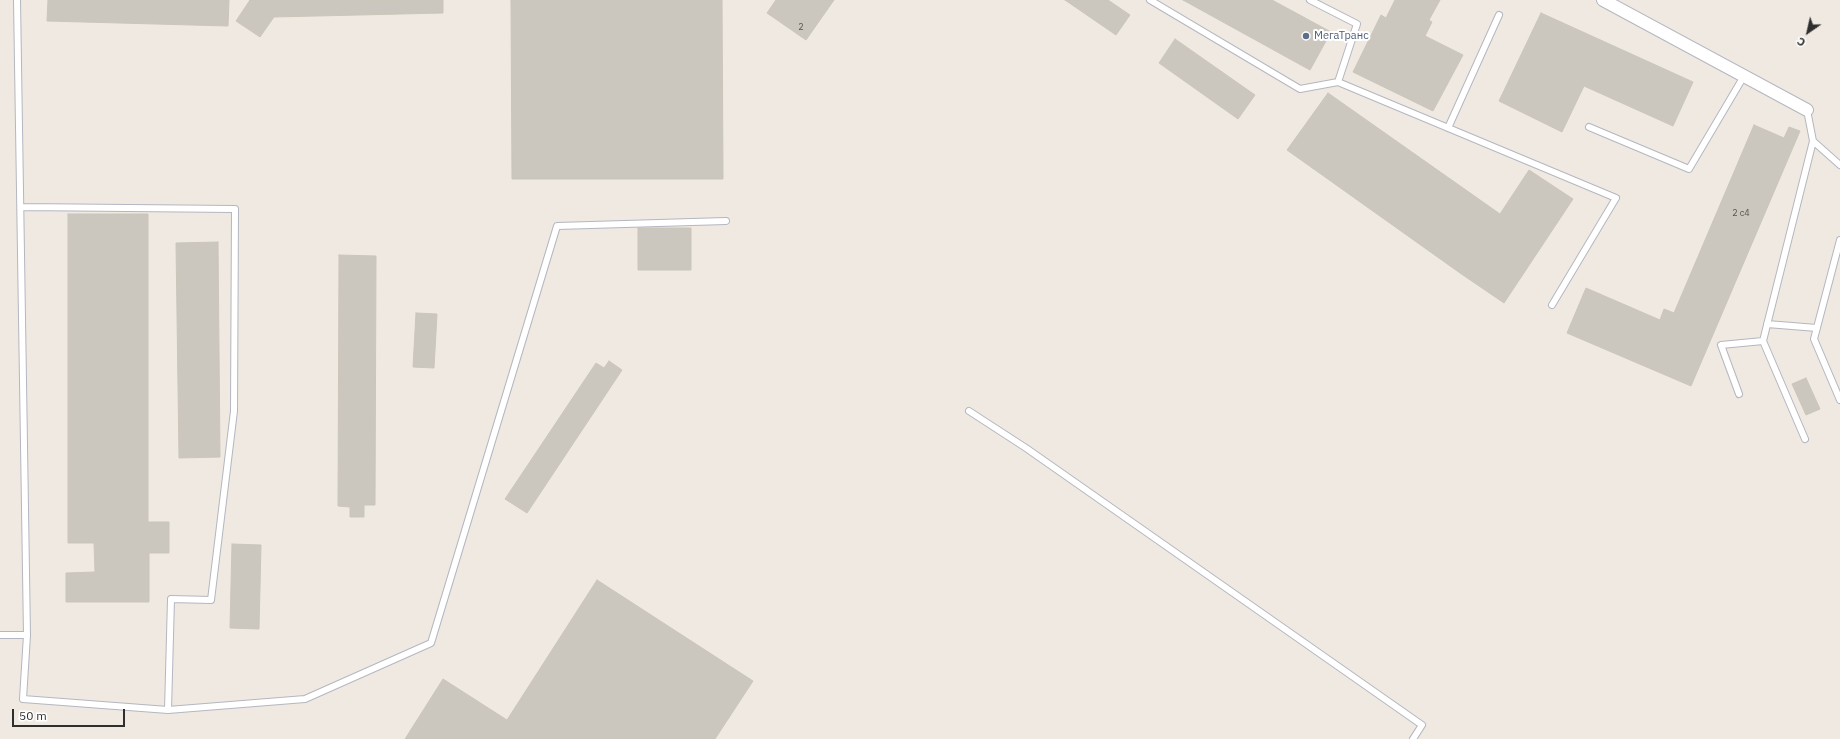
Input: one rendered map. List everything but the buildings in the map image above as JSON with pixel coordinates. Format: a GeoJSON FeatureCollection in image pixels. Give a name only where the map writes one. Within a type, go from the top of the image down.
{"type":"FeatureCollection","features":[{"type":"Feature","properties":{"kind":"street"},"geometry":{"type":"LineString","coordinates":[[1603,0],[1806,110]]}},
{"type":"Feature","properties":{"kind":"lane"},"geometry":{"type":"LineString","coordinates":[[18,0],[27,635],[23,699],[168,710],[305,699],[431,643],[557,226],[726,221]]}},
{"type":"Feature","properties":{"kind":"lane"},"geometry":{"type":"LineString","coordinates":[[1150,0],[1300,89],[1338,82],[1616,198],[1552,304]]}},
{"type":"Feature","properties":{"kind":"lane"},"geometry":{"type":"LineString","coordinates":[[1310,0],[1357,24],[1338,82]]}},
{"type":"Feature","properties":{"kind":"lane"},"geometry":{"type":"LineString","coordinates":[[1448,128],[1499,15]]}},
{"type":"Feature","properties":{"kind":"lane"},"geometry":{"type":"LineString","coordinates":[[1589,127],[1689,169],[1744,76]]}},
{"type":"Feature","properties":{"kind":"lane"},"geometry":{"type":"LineString","coordinates":[[1805,439],[1763,341],[1813,142],[1806,110]]}},
{"type":"Feature","properties":{"kind":"lane"},"geometry":{"type":"LineString","coordinates":[[1813,142],[1840,165]]}},
{"type":"Feature","properties":{"kind":"lane"},"geometry":{"type":"LineString","coordinates":[[21,207],[235,209],[234,411],[211,600],[171,599],[168,710]]}},
{"type":"Feature","properties":{"kind":"lane"},"geometry":{"type":"LineString","coordinates":[[1840,240],[1814,339],[1840,400]]}},
{"type":"Feature","properties":{"kind":"lane"},"geometry":{"type":"LineString","coordinates":[[1767,324],[1817,328]]}},
{"type":"Feature","properties":{"kind":"lane"},"geometry":{"type":"LineString","coordinates":[[1739,394],[1721,345],[1763,341]]}},
{"type":"Feature","properties":{"kind":"lane"},"geometry":{"type":"LineString","coordinates":[[969,411],[1026,448],[1422,724],[1413,739]]}},
{"type":"Feature","properties":{"kind":"lane"},"geometry":{"type":"LineString","coordinates":[[0,635],[27,635]]}},
{"type":"Feature","properties":{"kind":"place","name":"МегаТранс"},"geometry":{"type":"Point","coordinates":[1306,36]}}]}
